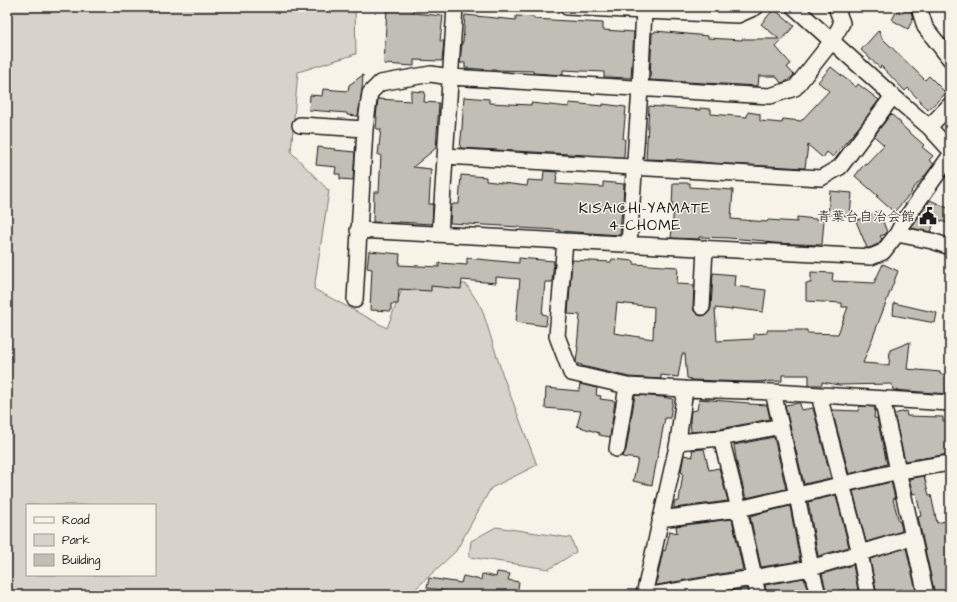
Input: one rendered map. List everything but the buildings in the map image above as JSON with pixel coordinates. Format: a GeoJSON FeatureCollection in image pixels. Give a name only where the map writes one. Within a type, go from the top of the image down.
{"type":"FeatureCollection","features":[{"type":"Feature","properties":{"kind":"street"},"geometry":{"type":"LineString","coordinates":[[440,234],[455,7]]}},
{"type":"Feature","properties":{"kind":"street"},"geometry":{"type":"LineString","coordinates":[[567,7],[644,12],[738,15],[756,7]]}},
{"type":"Feature","properties":{"kind":"street"},"geometry":{"type":"LineString","coordinates":[[794,7],[893,96],[930,127],[950,150]]}},
{"type":"Feature","properties":{"kind":"street"},"geometry":{"type":"LineString","coordinates":[[355,300],[365,129],[370,93],[380,83],[431,74],[450,77],[770,96],[795,88],[832,41],[842,23],[836,7]]}},
{"type":"Feature","properties":{"kind":"street"},"geometry":{"type":"LineString","coordinates":[[920,7],[925,27],[950,59]]}},
{"type":"Feature","properties":{"kind":"street"},"geometry":{"type":"LineString","coordinates":[[629,244],[644,12]]}},
{"type":"Feature","properties":{"kind":"street"},"geometry":{"type":"LineString","coordinates":[[445,156],[821,178],[840,167],[893,96]]}},
{"type":"Feature","properties":{"kind":"street"},"geometry":{"type":"LineString","coordinates":[[930,127],[950,104]]}},
{"type":"Feature","properties":{"kind":"street"},"geometry":{"type":"LineString","coordinates":[[300,126],[365,129]]}},
{"type":"Feature","properties":{"kind":"street"},"geometry":{"type":"LineString","coordinates":[[358,230],[871,257],[883,252],[950,156]]}},
{"type":"Feature","properties":{"kind":"street"},"geometry":{"type":"LineString","coordinates":[[897,234],[950,247]]}},
{"type":"Feature","properties":{"kind":"street"},"geometry":{"type":"LineString","coordinates":[[565,241],[557,336],[571,373],[627,386],[773,392],[950,403]]}},
{"type":"Feature","properties":{"kind":"street"},"geometry":{"type":"LineString","coordinates":[[702,307],[705,248]]}},
{"type":"Feature","properties":{"kind":"street"},"geometry":{"type":"LineString","coordinates":[[617,449],[627,386]]}},
{"type":"Feature","properties":{"kind":"street"},"geometry":{"type":"LineString","coordinates":[[644,595],[678,442],[685,389]]}},
{"type":"Feature","properties":{"kind":"street"},"geometry":{"type":"LineString","coordinates":[[773,392],[818,595]]}},
{"type":"Feature","properties":{"kind":"street"},"geometry":{"type":"LineString","coordinates":[[819,395],[860,553],[868,595]]}},
{"type":"Feature","properties":{"kind":"street"},"geometry":{"type":"LineString","coordinates":[[882,399],[926,595]]}},
{"type":"Feature","properties":{"kind":"street"},"geometry":{"type":"LineString","coordinates":[[678,442],[721,438],[781,426]]}},
{"type":"Feature","properties":{"kind":"street"},"geometry":{"type":"LineString","coordinates":[[721,438],[740,509],[758,595]]}},
{"type":"Feature","properties":{"kind":"street"},"geometry":{"type":"LineString","coordinates":[[660,519],[740,509],[899,471],[950,463]]}},
{"type":"Feature","properties":{"kind":"street"},"geometry":{"type":"LineString","coordinates":[[652,595],[811,568],[912,537]]}},
{"type":"Feature","properties":{"kind":"green space"},"geometry":{"type":"Polygon","coordinates":[[[7,7],[355,7],[356,54],[298,72],[291,152],[329,191],[314,289],[387,328],[404,284],[466,284],[482,309],[503,376],[537,465],[491,488],[456,551],[411,593],[411,595],[7,595],[7,7]]]}},
{"type":"Feature","properties":{"kind":"green space"},"geometry":{"type":"Polygon","coordinates":[[[496,527],[571,538],[576,552],[549,569],[469,557],[471,541],[496,527]]]}},
{"type":"Feature","properties":{"kind":"place","name":"青葉台自治会館"},"geometry":{"type":"Point","coordinates":[928,216]}},
{"type":"Feature","properties":{"kind":"district","name":"KISAICHI-YAMATE 4-CHOME"},"geometry":{"type":"Point","coordinates":[645,216]}}]}
